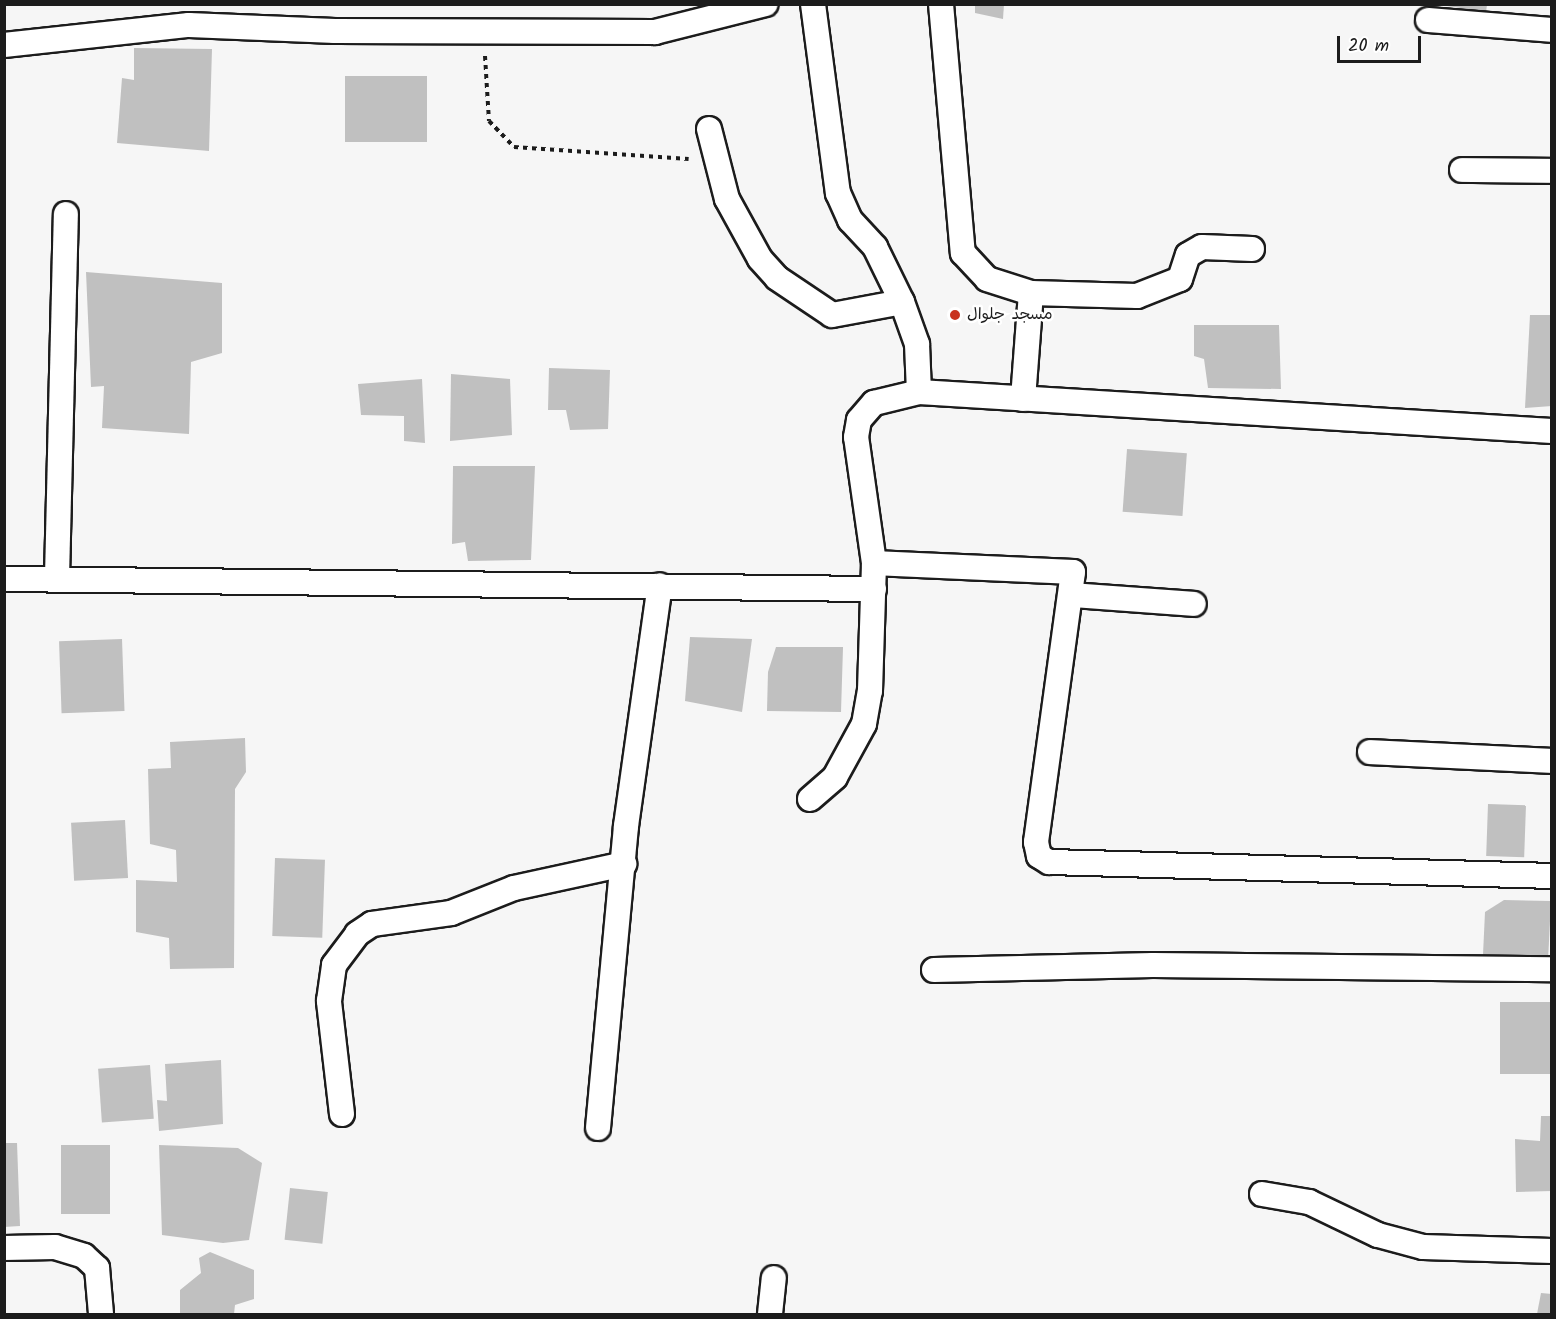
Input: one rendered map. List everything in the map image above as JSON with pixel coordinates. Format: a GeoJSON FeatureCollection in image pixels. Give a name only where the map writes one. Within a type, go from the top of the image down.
{"type":"FeatureCollection","features":[{"type":"Feature","properties":{"kind":"street"},"geometry":{"type":"LineString","coordinates":[[4,45],[189,25],[483,32],[655,32],[766,4]]}},
{"type":"Feature","properties":{"kind":"street"},"geometry":{"type":"LineString","coordinates":[[813,4],[838,193],[850,220],[875,247],[902,302],[917,344],[920,392]]}},
{"type":"Feature","properties":{"kind":"street"},"geometry":{"type":"LineString","coordinates":[[941,4],[963,253],[987,279],[1031,293],[1137,296],[1180,279],[1188,255],[1202,248],[1252,249]]}},
{"type":"Feature","properties":{"kind":"street"},"geometry":{"type":"LineString","coordinates":[[1428,20],[1551,30]]}},
{"type":"Feature","properties":{"kind":"street"},"geometry":{"type":"LineString","coordinates":[[709,129],[714,161],[741,229],[760,259],[799,296],[832,315],[902,302]]}},
{"type":"Feature","properties":{"kind":"street"},"geometry":{"type":"LineString","coordinates":[[1462,170],[1551,171]]}},
{"type":"Feature","properties":{"kind":"street"},"geometry":{"type":"LineString","coordinates":[[57,577],[66,214]]}},
{"type":"Feature","properties":{"kind":"street"},"geometry":{"type":"LineString","coordinates":[[1023,399],[1031,293]]}},
{"type":"Feature","properties":{"kind":"street"},"geometry":{"type":"LineString","coordinates":[[810,799],[835,777],[864,724],[874,563],[856,437],[859,420],[874,403],[920,392],[1551,432]]}},
{"type":"Feature","properties":{"kind":"street"},"geometry":{"type":"LineString","coordinates":[[874,563],[1073,572],[1072,595],[1036,842],[1040,856],[1049,862],[1551,876]]}},
{"type":"Feature","properties":{"kind":"street"},"geometry":{"type":"LineString","coordinates":[[4,579],[57,577],[874,589]]}},
{"type":"Feature","properties":{"kind":"street"},"geometry":{"type":"LineString","coordinates":[[598,1128],[624,864],[660,585]]}},
{"type":"Feature","properties":{"kind":"street"},"geometry":{"type":"LineString","coordinates":[[1072,595],[1194,604]]}},
{"type":"Feature","properties":{"kind":"street"},"geometry":{"type":"LineString","coordinates":[[1370,752],[1551,761]]}},
{"type":"Feature","properties":{"kind":"street"},"geometry":{"type":"LineString","coordinates":[[342,1113],[329,1001],[334,965],[357,934],[372,924],[451,913],[514,888],[624,864]]}},
{"type":"Feature","properties":{"kind":"street"},"geometry":{"type":"LineString","coordinates":[[934,970],[1153,965],[1551,969]]}},
{"type":"Feature","properties":{"kind":"street"},"geometry":{"type":"LineString","coordinates":[[1262,1194],[1308,1202],[1378,1234],[1423,1247],[1551,1251]]}},
{"type":"Feature","properties":{"kind":"street"},"geometry":{"type":"LineString","coordinates":[[4,1248],[55,1247],[84,1256],[97,1268],[101,1314]]}},
{"type":"Feature","properties":{"kind":"street"},"geometry":{"type":"LineString","coordinates":[[770,1314],[774,1278]]}},
{"type":"Feature","properties":{"kind":"path"},"geometry":{"type":"LineString","coordinates":[[483,32],[489,122],[514,147],[714,161]]}},
{"type":"Feature","properties":{"kind":"building"},"geometry":{"type":"Polygon","coordinates":[[[975,4],[1004,4],[1003,19],[975,13],[975,4]]]}},
{"type":"Feature","properties":{"kind":"building"},"geometry":{"type":"Polygon","coordinates":[[[1441,5],[1487,5],[1486,12],[1441,5]]]}},
{"type":"Feature","properties":{"kind":"building"},"geometry":{"type":"Polygon","coordinates":[[[134,48],[212,49],[209,151],[117,143],[122,78],[134,80],[134,48]]]}},
{"type":"Feature","properties":{"kind":"building"},"geometry":{"type":"Polygon","coordinates":[[[345,76],[427,76],[427,142],[345,142],[345,76]]]}},
{"type":"Feature","properties":{"kind":"building"},"geometry":{"type":"Polygon","coordinates":[[[86,272],[222,283],[222,353],[191,362],[189,434],[102,428],[104,386],[91,387],[86,272]]]}},
{"type":"Feature","properties":{"kind":"building"},"geometry":{"type":"Polygon","coordinates":[[[1530,315],[1552,315],[1552,406],[1525,408],[1530,315]]]}},
{"type":"Feature","properties":{"kind":"building"},"geometry":{"type":"Polygon","coordinates":[[[1194,325],[1279,325],[1281,389],[1208,388],[1204,359],[1194,356],[1194,325]]]}},
{"type":"Feature","properties":{"kind":"building"},"geometry":{"type":"Polygon","coordinates":[[[549,368],[610,370],[608,429],[570,430],[566,410],[548,410],[549,368]]]}},
{"type":"Feature","properties":{"kind":"building"},"geometry":{"type":"Polygon","coordinates":[[[451,374],[510,379],[512,435],[450,441],[451,374]]]}},
{"type":"Feature","properties":{"kind":"building"},"geometry":{"type":"Polygon","coordinates":[[[422,379],[425,443],[404,441],[404,416],[361,415],[358,384],[422,379]]]}},
{"type":"Feature","properties":{"kind":"building"},"geometry":{"type":"Polygon","coordinates":[[[1127,449],[1187,453],[1182,516],[1123,512],[1127,449]]]}},
{"type":"Feature","properties":{"kind":"building"},"geometry":{"type":"Polygon","coordinates":[[[453,466],[535,466],[531,560],[468,561],[465,542],[452,544],[453,466]]]}},
{"type":"Feature","properties":{"kind":"building"},"geometry":{"type":"Polygon","coordinates":[[[690,637],[752,639],[742,712],[685,701],[690,637]]]}},
{"type":"Feature","properties":{"kind":"building"},"geometry":{"type":"Polygon","coordinates":[[[122,639],[125,711],[62,713],[59,641],[122,639]]]}},
{"type":"Feature","properties":{"kind":"building"},"geometry":{"type":"Polygon","coordinates":[[[776,647],[843,647],[841,712],[767,711],[768,672],[776,647]]]}},
{"type":"Feature","properties":{"kind":"building"},"geometry":{"type":"Polygon","coordinates":[[[245,738],[246,772],[235,789],[234,968],[170,969],[169,938],[136,932],[136,880],[177,882],[176,850],[150,844],[148,769],[171,768],[170,742],[245,738]]]}},
{"type":"Feature","properties":{"kind":"building"},"geometry":{"type":"Polygon","coordinates":[[[1488,804],[1526,805],[1524,857],[1486,856],[1488,804]]]}},
{"type":"Feature","properties":{"kind":"building"},"geometry":{"type":"Polygon","coordinates":[[[125,820],[128,878],[74,881],[71,823],[125,820]]]}},
{"type":"Feature","properties":{"kind":"building"},"geometry":{"type":"Polygon","coordinates":[[[275,858],[325,860],[322,938],[272,936],[275,858]]]}},
{"type":"Feature","properties":{"kind":"building"},"geometry":{"type":"Polygon","coordinates":[[[1504,900],[1551,901],[1548,961],[1483,955],[1485,912],[1504,900]]]}},
{"type":"Feature","properties":{"kind":"building"},"geometry":{"type":"Polygon","coordinates":[[[1500,1002],[1552,1002],[1552,1074],[1500,1074],[1500,1002]]]}},
{"type":"Feature","properties":{"kind":"building"},"geometry":{"type":"Polygon","coordinates":[[[221,1060],[223,1124],[159,1131],[157,1100],[167,1101],[165,1064],[221,1060]]]}},
{"type":"Feature","properties":{"kind":"building"},"geometry":{"type":"Polygon","coordinates":[[[150,1065],[154,1119],[102,1122],[98,1069],[150,1065]]]}},
{"type":"Feature","properties":{"kind":"building"},"geometry":{"type":"Polygon","coordinates":[[[1541,1116],[1552,1116],[1552,1191],[1516,1192],[1515,1139],[1540,1141],[1541,1116]]]}},
{"type":"Feature","properties":{"kind":"building"},"geometry":{"type":"Polygon","coordinates":[[[4,1143],[17,1143],[20,1226],[4,1227],[4,1143]]]}},
{"type":"Feature","properties":{"kind":"building"},"geometry":{"type":"Polygon","coordinates":[[[61,1145],[110,1145],[110,1214],[61,1214],[61,1145]]]}},
{"type":"Feature","properties":{"kind":"building"},"geometry":{"type":"Polygon","coordinates":[[[159,1145],[238,1148],[262,1163],[249,1240],[223,1243],[162,1235],[159,1145]]]}},
{"type":"Feature","properties":{"kind":"building"},"geometry":{"type":"Polygon","coordinates":[[[290,1188],[328,1192],[322,1244],[285,1240],[290,1188]]]}},
{"type":"Feature","properties":{"kind":"building"},"geometry":{"type":"Polygon","coordinates":[[[210,1252],[254,1270],[254,1299],[235,1305],[234,1314],[180,1314],[180,1290],[201,1273],[199,1258],[210,1252]]]}},
{"type":"Feature","properties":{"kind":"building"},"geometry":{"type":"Polygon","coordinates":[[[1541,1293],[1552,1294],[1552,1314],[1537,1314],[1541,1293]]]}},
{"type":"Feature","properties":{"kind":"place","name":"مسجد جلوال"},"geometry":{"type":"Point","coordinates":[955,315]}}]}
